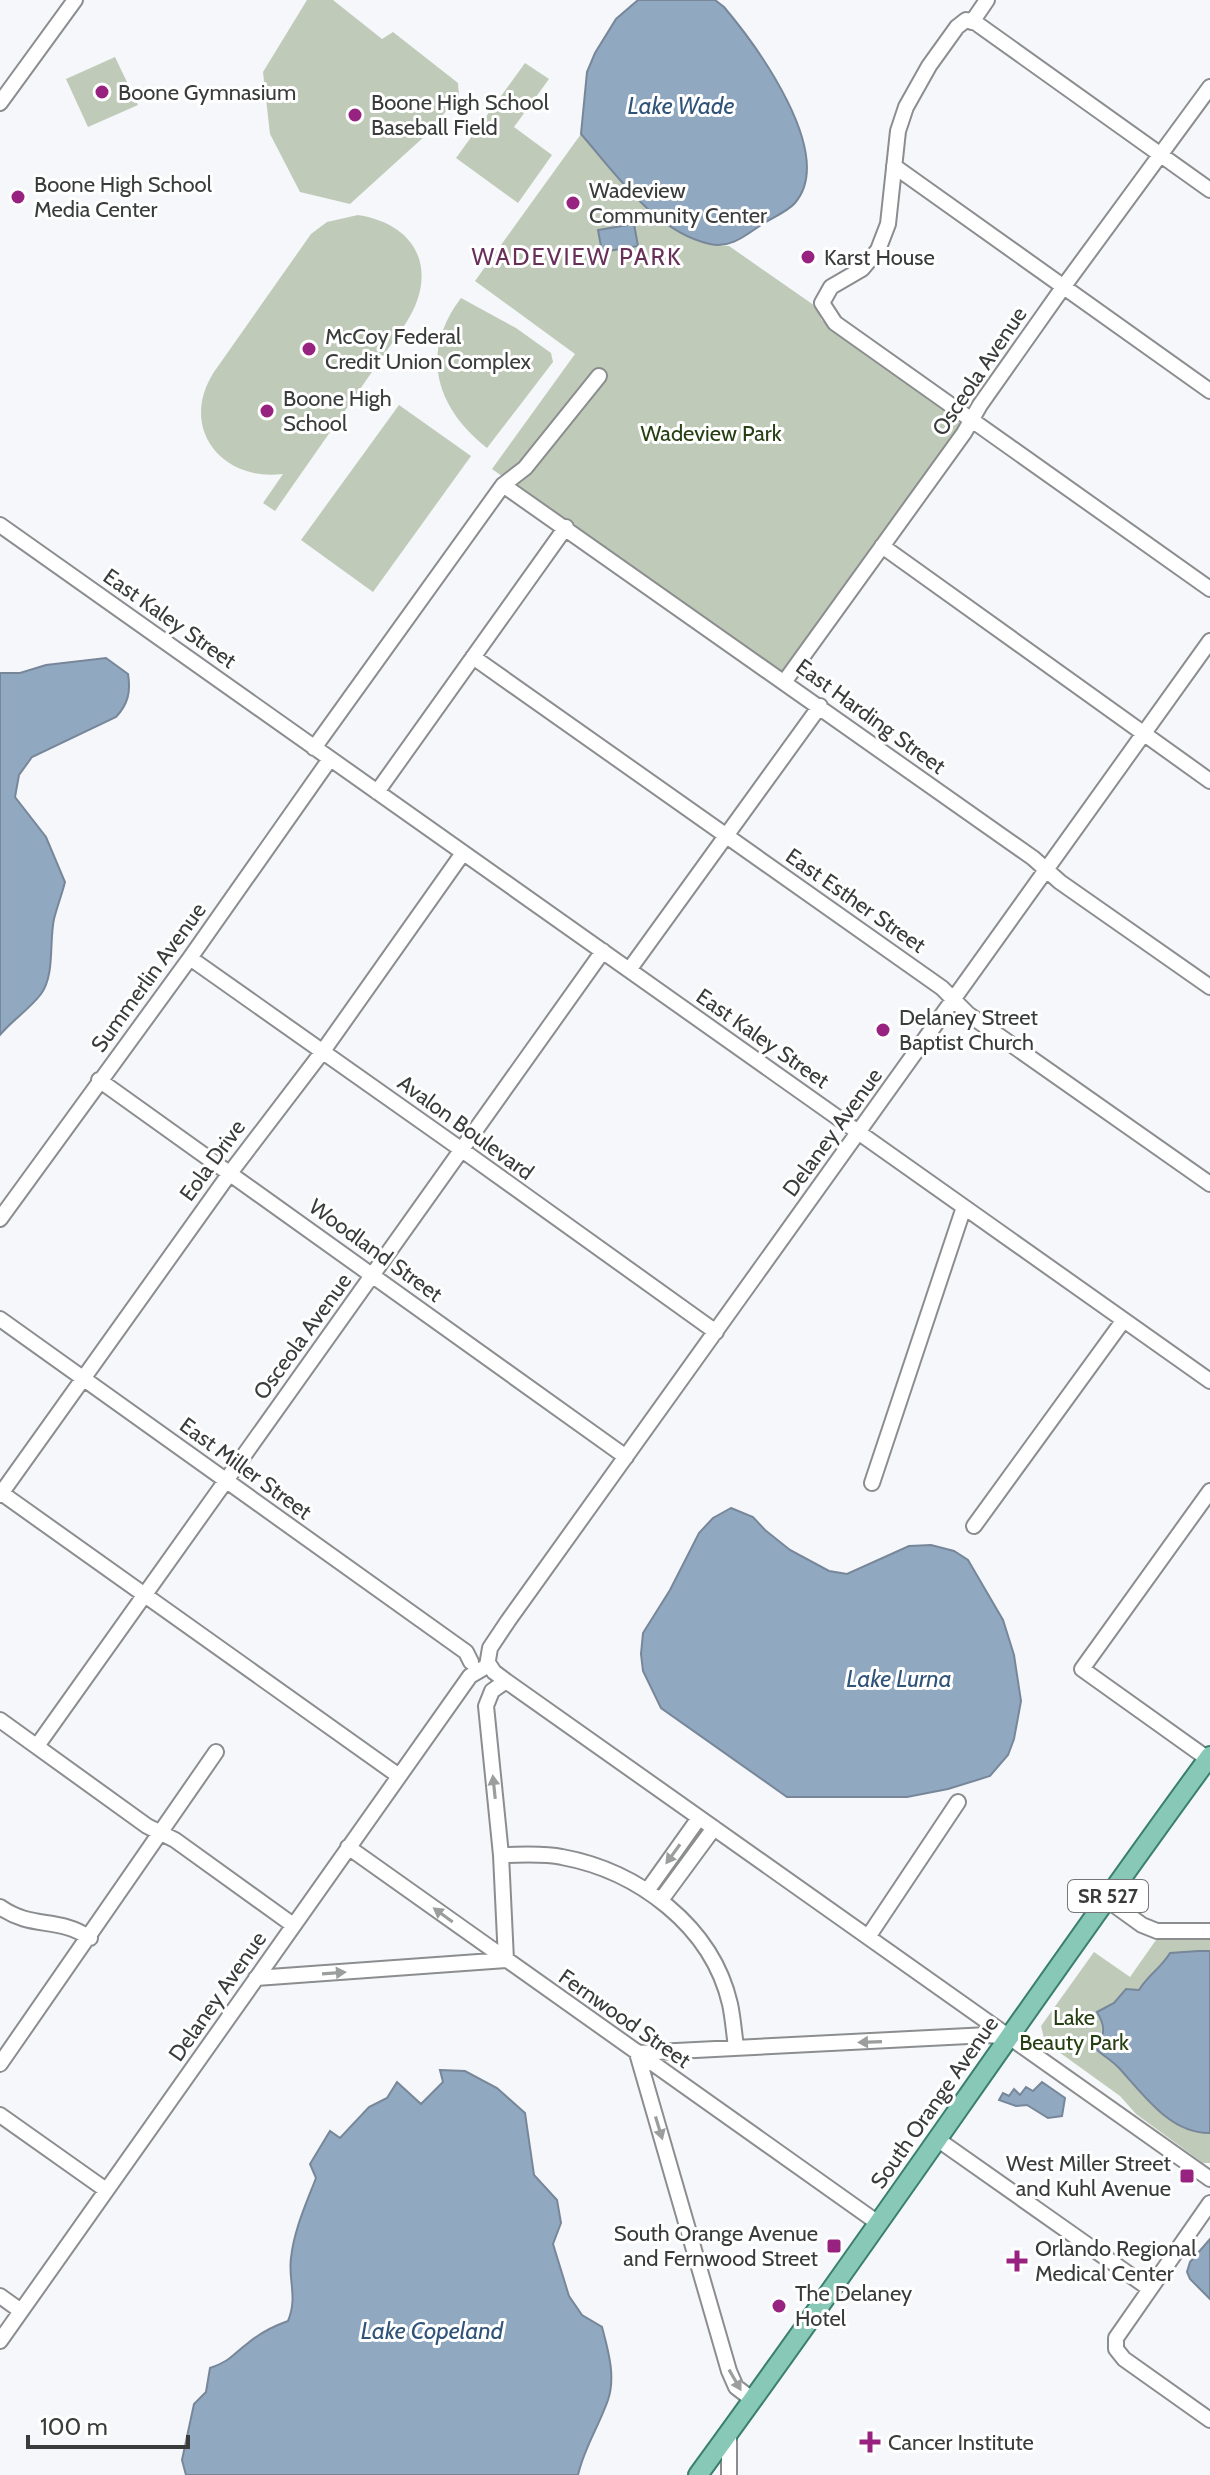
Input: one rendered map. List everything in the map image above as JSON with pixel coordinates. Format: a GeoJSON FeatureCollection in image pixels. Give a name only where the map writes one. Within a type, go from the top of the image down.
{"type":"FeatureCollection","features":[{"type":"Feature","properties":{"kind":"main road","name":"South Orange Avenue"},"geometry":{"type":"LineString","coordinates":[[705,2471],[1106,1899],[1207,1765]]}},
{"type":"Feature","properties":{"kind":"street"},"geometry":{"type":"LineString","coordinates":[[0,103],[75,0]]}},
{"type":"Feature","properties":{"kind":"street"},"geometry":{"type":"LineString","coordinates":[[987,0],[969,21],[957,27],[916,86],[898,131],[888,224],[878,250],[862,269],[831,287],[822,303],[835,323],[1210,589]]}},
{"type":"Feature","properties":{"kind":"street"},"geometry":{"type":"LineString","coordinates":[[969,21],[1210,190]]}},
{"type":"Feature","properties":{"kind":"street","name":"Osceola Avenue"},"geometry":{"type":"LineString","coordinates":[[785,681],[1064,286],[1210,87]]}},
{"type":"Feature","properties":{"kind":"street"},"geometry":{"type":"LineString","coordinates":[[894,166],[1210,391]]}},
{"type":"Feature","properties":{"kind":"street"},"geometry":{"type":"LineString","coordinates":[[314,748],[503,485],[525,468],[599,376]]}},
{"type":"Feature","properties":{"kind":"street","name":"East Harding Street"},"geometry":{"type":"LineString","coordinates":[[503,485],[785,681],[1210,987]]}},
{"type":"Feature","properties":{"kind":"street","name":"East Kaley Street"},"geometry":{"type":"LineString","coordinates":[[0,525],[1210,1381]]}},
{"type":"Feature","properties":{"kind":"street"},"geometry":{"type":"LineString","coordinates":[[377,792],[566,527]]}},
{"type":"Feature","properties":{"kind":"street"},"geometry":{"type":"LineString","coordinates":[[882,546],[1210,781]]}},
{"type":"Feature","properties":{"kind":"street","name":"Delaney Avenue"},"geometry":{"type":"LineString","coordinates":[[0,2341],[348,1847],[1210,641]]}},
{"type":"Feature","properties":{"kind":"street","name":"East Esther Street"},"geometry":{"type":"LineString","coordinates":[[473,657],[942,988],[968,1014],[1210,1184]]}},
{"type":"Feature","properties":{"kind":"street"},"geometry":{"type":"LineString","coordinates":[[629,970],[820,706]]}},
{"type":"Feature","properties":{"kind":"street","name":"Summerlin Avenue"},"geometry":{"type":"LineString","coordinates":[[0,1219],[330,759]]}},
{"type":"Feature","properties":{"kind":"street","name":"Eola Drive"},"geometry":{"type":"LineString","coordinates":[[0,1493],[230,1173],[323,1051],[463,853]]}},
{"type":"Feature","properties":{"kind":"street","name":"Osceola Avenue"},"geometry":{"type":"LineString","coordinates":[[37,1746],[603,951]]}},
{"type":"Feature","properties":{"kind":"street","name":"Avalon Boulevard"},"geometry":{"type":"LineString","coordinates":[[190,958],[716,1332]]}},
{"type":"Feature","properties":{"kind":"street","name":"Woodland Street"},"geometry":{"type":"LineString","coordinates":[[99,1080],[626,1457]]}},
{"type":"Feature","properties":{"kind":"street"},"geometry":{"type":"LineString","coordinates":[[872,1483],[964,1207]]}},
{"type":"Feature","properties":{"kind":"street","name":"East Miller Street"},"geometry":{"type":"LineString","coordinates":[[0,1319],[1210,2179]]}},
{"type":"Feature","properties":{"kind":"street"},"geometry":{"type":"LineString","coordinates":[[974,1526],[1123,1321]]}},
{"type":"Feature","properties":{"kind":"street"},"geometry":{"type":"LineString","coordinates":[[1207,1765],[1082,1669],[1210,1491]]}},
{"type":"Feature","properties":{"kind":"street"},"geometry":{"type":"LineString","coordinates":[[0,1493],[399,1776]]}},
{"type":"Feature","properties":{"kind":"street"},"geometry":{"type":"LineString","coordinates":[[256,1978],[506,1960],[501,1855],[486,1706],[492,1691],[482,1663]]}},
{"type":"Feature","properties":{"kind":"street"},"geometry":{"type":"LineString","coordinates":[[0,1720],[293,1925]]}},
{"type":"Feature","properties":{"kind":"street"},"geometry":{"type":"LineString","coordinates":[[0,2064],[216,1752]]}},
{"type":"Feature","properties":{"kind":"street"},"geometry":{"type":"LineString","coordinates":[[868,1937],[958,1802]]}},
{"type":"Feature","properties":{"kind":"street"},"geometry":{"type":"LineString","coordinates":[[647,1891],[699,1818]]}},
{"type":"Feature","properties":{"kind":"street"},"geometry":{"type":"LineString","coordinates":[[661,1900],[714,1828]]}},
{"type":"Feature","properties":{"kind":"street","name":"Fernwood Street"},"geometry":{"type":"LineString","coordinates":[[348,1847],[878,2223]]}},
{"type":"Feature","properties":{"kind":"street"},"geometry":{"type":"LineString","coordinates":[[501,1855],[560,1857],[597,1866],[661,1900],[710,1956],[730,2003],[736,2047]]}},
{"type":"Feature","properties":{"kind":"street"},"geometry":{"type":"LineString","coordinates":[[1106,1899],[1142,1925],[1157,1931],[1210,1931]]}},
{"type":"Feature","properties":{"kind":"street"},"geometry":{"type":"LineString","coordinates":[[0,1907],[21,1920],[64,1925],[90,1938]]}},
{"type":"Feature","properties":{"kind":"street"},"geometry":{"type":"LineString","coordinates":[[958,2038],[970,2023],[960,2003]]}},
{"type":"Feature","properties":{"kind":"street"},"geometry":{"type":"LineString","coordinates":[[753,2400],[736,2387],[729,2371],[637,2053],[988,2035],[1009,2037]]}},
{"type":"Feature","properties":{"kind":"street"},"geometry":{"type":"LineString","coordinates":[[0,2115],[106,2190]]}},
{"type":"Feature","properties":{"kind":"street"},"geometry":{"type":"LineString","coordinates":[[937,2139],[1150,2289]]}},
{"type":"Feature","properties":{"kind":"street"},"geometry":{"type":"LineString","coordinates":[[1210,2203],[1116,2338],[1116,2349],[1124,2359],[1210,2420]]}},
{"type":"Feature","properties":{"kind":"street"},"geometry":{"type":"LineString","coordinates":[[0,2296],[21,2311]]}},
{"type":"Feature","properties":{"kind":"street"},"geometry":{"type":"LineString","coordinates":[[729,2434],[729,2475]]}},
{"type":"Feature","properties":{"kind":"green space","name":"Boone High School Baseball Field"},"geometry":{"type":"Polygon","coordinates":[[[307,0],[333,0],[382,39],[393,32],[458,83],[459,96],[426,135],[350,204],[300,192],[270,134],[263,72],[307,0]]]}},
{"type":"Feature","properties":{"kind":"green space","name":"Boone Gymnasium"},"geometry":{"type":"Polygon","coordinates":[[[115,57],[138,105],[88,127],[66,79],[115,57]]]}},
{"type":"Feature","properties":{"kind":"green space"},"geometry":{"type":"Polygon","coordinates":[[[525,63],[549,79],[514,127],[552,155],[518,203],[456,158],[525,63]]]}},
{"type":"Feature","properties":{"kind":"green space","name":"Wadeview Park"},"geometry":{"type":"Polygon","coordinates":[[[581,134],[645,206],[673,228],[711,245],[729,246],[818,308],[821,319],[830,328],[958,419],[961,425],[959,432],[786,670],[776,670],[492,469],[575,354],[475,281],[581,134]]]}},
{"type":"Feature","properties":{"kind":"green space","name":"McCoy Federal Credit Union Complex"},"geometry":{"type":"Polygon","coordinates":[[[358,215],[397,229],[418,255],[420,289],[415,307],[275,511],[263,503],[283,474],[261,474],[241,469],[225,460],[212,447],[204,431],[201,413],[204,393],[214,372],[311,234],[327,222],[358,215]]]}},
{"type":"Feature","properties":{"kind":"green space"},"geometry":{"type":"Polygon","coordinates":[[[461,298],[516,328],[551,353],[553,362],[487,448],[456,415],[439,379],[437,359],[440,339],[461,298]]]}},
{"type":"Feature","properties":{"kind":"green space"},"geometry":{"type":"Polygon","coordinates":[[[399,405],[471,456],[373,592],[301,540],[399,405]]]}},
{"type":"Feature","properties":{"kind":"green space","name":"Lake Beauty Park"},"geometry":{"type":"Polygon","coordinates":[[[1210,1937],[1210,1951],[1170,1953],[1139,1990],[1126,1989],[1114,2003],[1097,2012],[1102,2025],[1100,2045],[1103,2055],[1170,2120],[1196,2132],[1210,2133],[1210,2163],[1203,2163],[1136,2114],[1120,2096],[1045,2042],[1041,2026],[1094,1952],[1130,1977],[1156,1940],[1210,1937]]]}},
{"type":"Feature","properties":{"kind":"water","name":"Lake Wade"},"geometry":{"type":"Polygon","coordinates":[[[638,0],[715,0],[724,7],[772,73],[799,129],[806,157],[805,182],[795,203],[732,242],[710,244],[672,227],[638,200],[581,134],[587,72],[595,53],[616,19],[638,0]]]}},
{"type":"Feature","properties":{"kind":"water"},"geometry":{"type":"Polygon","coordinates":[[[634,224],[638,246],[602,252],[598,230],[634,224]]]}},
{"type":"Feature","properties":{"kind":"water"},"geometry":{"type":"Polygon","coordinates":[[[106,658],[128,674],[128,697],[120,712],[116,717],[32,757],[19,775],[15,797],[46,837],[65,882],[54,919],[50,968],[45,986],[37,999],[0,1035],[0,673],[20,673],[46,665],[106,658]]]}},
{"type":"Feature","properties":{"kind":"water","name":"Lake Lurna"},"geometry":{"type":"Polygon","coordinates":[[[731,1508],[753,1517],[790,1550],[829,1571],[847,1574],[909,1546],[931,1545],[954,1551],[968,1560],[1003,1620],[1014,1655],[1021,1701],[1008,1755],[990,1776],[907,1797],[787,1797],[661,1708],[643,1671],[643,1633],[670,1590],[699,1533],[713,1518],[731,1508]]]}},
{"type":"Feature","properties":{"kind":"water"},"geometry":{"type":"Polygon","coordinates":[[[1210,1951],[1210,2133],[1196,2132],[1170,2120],[1095,2048],[1103,2030],[1097,2012],[1114,2003],[1126,1989],[1139,1990],[1170,1953],[1210,1951]]]}},
{"type":"Feature","properties":{"kind":"water","name":"Lake Copeland"},"geometry":{"type":"Polygon","coordinates":[[[440,2070],[465,2071],[497,2088],[525,2113],[534,2175],[557,2200],[561,2223],[553,2244],[569,2296],[582,2315],[602,2327],[610,2363],[610,2391],[578,2475],[186,2475],[182,2460],[194,2404],[206,2392],[210,2368],[227,2360],[262,2333],[288,2321],[293,2296],[290,2266],[293,2248],[316,2178],[310,2164],[330,2131],[340,2138],[369,2107],[387,2098],[397,2082],[421,2104],[443,2082],[440,2070]]]}},
{"type":"Feature","properties":{"kind":"water"},"geometry":{"type":"Polygon","coordinates":[[[1042,2082],[1065,2098],[1062,2116],[1048,2118],[1027,2105],[1016,2106],[999,2100],[1003,2093],[1009,2096],[1014,2089],[1020,2095],[1026,2087],[1033,2091],[1042,2082]]]}},
{"type":"Feature","properties":{"kind":"water"},"geometry":{"type":"Polygon","coordinates":[[[1210,2239],[1210,2299],[1187,2272],[1190,2262],[1210,2239]]]}},
{"type":"Feature","properties":{"kind":"place","name":"Boone Gymnasium"},"geometry":{"type":"Point","coordinates":[102,92]}},
{"type":"Feature","properties":{"kind":"place","name":"Boone High School Baseball Field"},"geometry":{"type":"Point","coordinates":[355,115]}},
{"type":"Feature","properties":{"kind":"place","name":"Boone High School Media Center"},"geometry":{"type":"Point","coordinates":[18,197]}},
{"type":"Feature","properties":{"kind":"place","name":"Wadeview Community Center"},"geometry":{"type":"Point","coordinates":[573,203]}},
{"type":"Feature","properties":{"kind":"place","name":"Karst House"},"geometry":{"type":"Point","coordinates":[808,257]}},
{"type":"Feature","properties":{"kind":"place","name":"McCoy Federal Credit Union Complex"},"geometry":{"type":"Point","coordinates":[309,349]}},
{"type":"Feature","properties":{"kind":"place","name":"Boone High School"},"geometry":{"type":"Point","coordinates":[267,411]}},
{"type":"Feature","properties":{"kind":"place","name":"Delaney Street Baptist Church"},"geometry":{"type":"Point","coordinates":[883,1030]}},
{"type":"Feature","properties":{"kind":"place","name":"West Miller Street and Kuhl Avenue"},"geometry":{"type":"Point","coordinates":[1187,2176]}},
{"type":"Feature","properties":{"kind":"place","name":"South Orange Avenue and Fernwood Street"},"geometry":{"type":"Point","coordinates":[834,2246]}},
{"type":"Feature","properties":{"kind":"place","name":"Orlando Regional Medical Center"},"geometry":{"type":"Point","coordinates":[1017,2261]}},
{"type":"Feature","properties":{"kind":"place","name":"The Delaney Hotel"},"geometry":{"type":"Point","coordinates":[779,2306]}},
{"type":"Feature","properties":{"kind":"place","name":"Cancer Institute"},"geometry":{"type":"Point","coordinates":[870,2442]}},
{"type":"Feature","properties":{"kind":"district","name":"WADEVIEW PARK"},"geometry":{"type":"Point","coordinates":[577,257]}}]}
